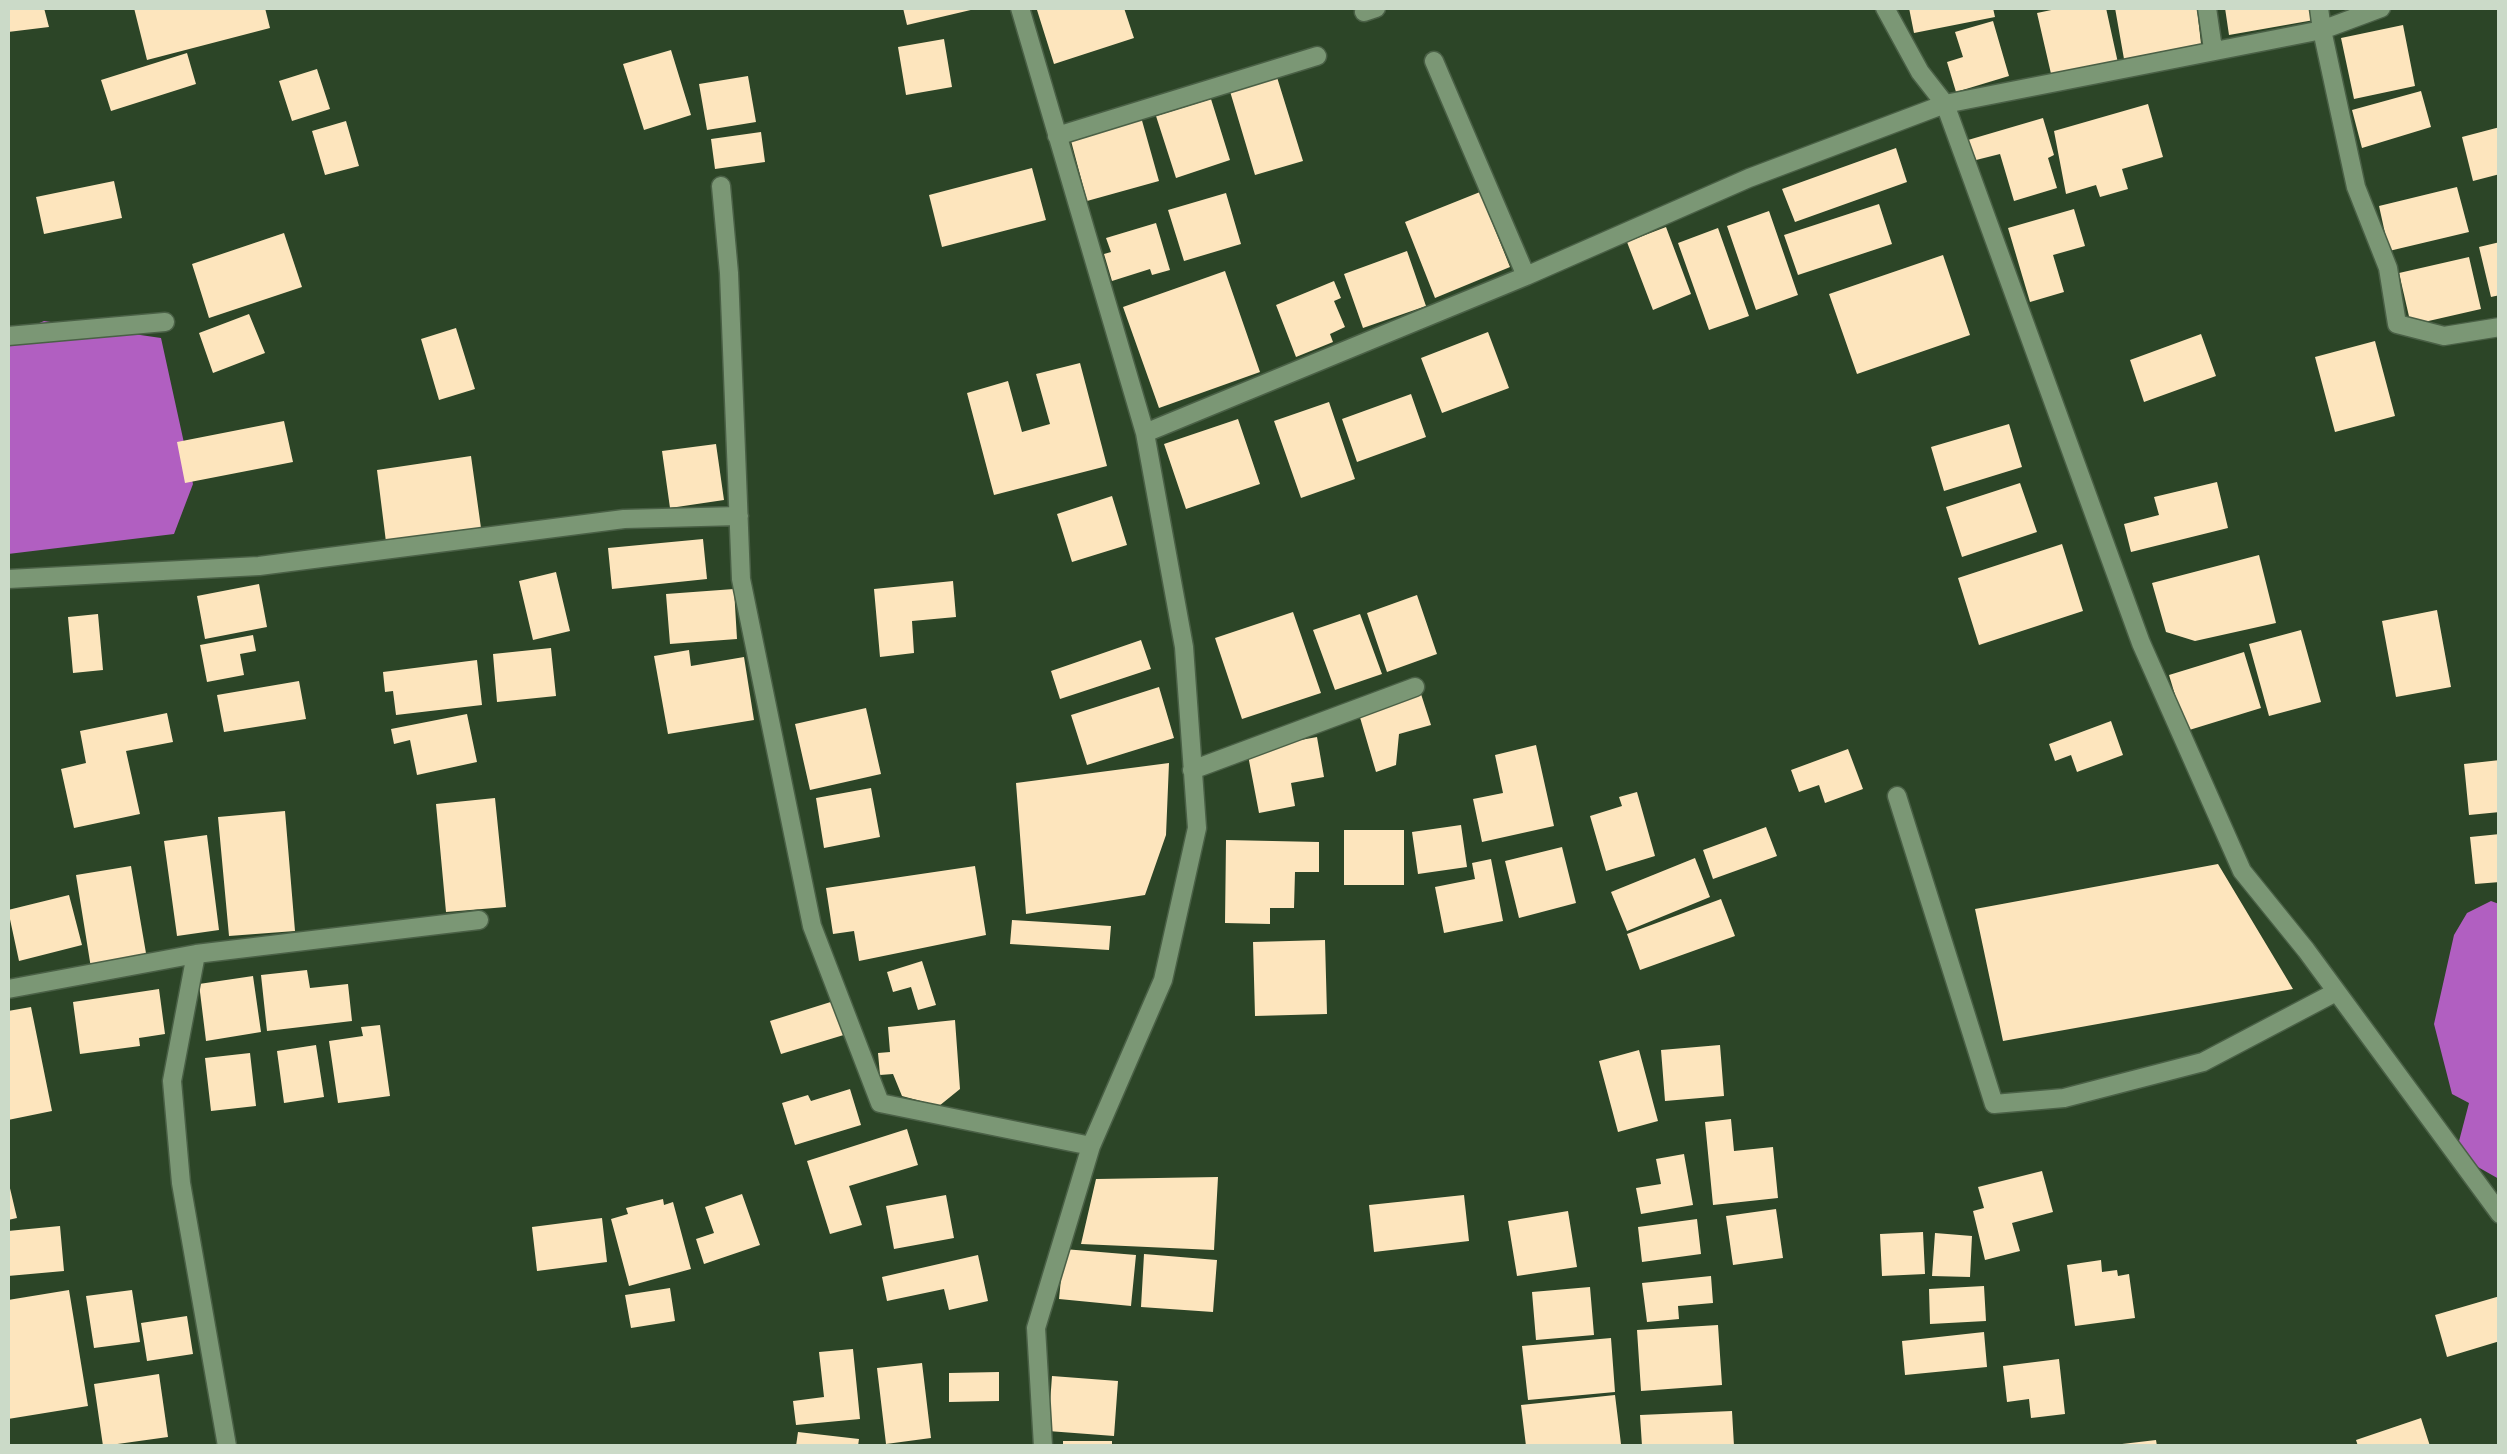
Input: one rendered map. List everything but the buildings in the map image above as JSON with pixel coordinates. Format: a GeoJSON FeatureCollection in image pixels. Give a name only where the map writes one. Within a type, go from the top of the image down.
{"type":"FeatureCollection","features":[{"type":"Feature","properties":{"kind":"street"},"geometry":{"type":"LineString","coordinates":[[1020,8],[1145,433],[1184,647],[1196,828],[1163,980],[1091,1146],[1036,1328],[1043,1446]]}},
{"type":"Feature","properties":{"kind":"street"},"geometry":{"type":"LineString","coordinates":[[1885,8],[1920,72],[1946,104],[2149,660],[2242,872],[2500,1214]]}},
{"type":"Feature","properties":{"kind":"street"},"geometry":{"type":"LineString","coordinates":[[2207,8],[2214,50]]}},
{"type":"Feature","properties":{"kind":"street"},"geometry":{"type":"LineString","coordinates":[[2319,8],[2356,186],[2388,268],[2398,324],[2444,336],[2500,327]]}},
{"type":"Feature","properties":{"kind":"street"},"geometry":{"type":"LineString","coordinates":[[1145,433],[1526,276],[1750,178],[1946,104],[2322,30],[2381,8]]}},
{"type":"Feature","properties":{"kind":"street"},"geometry":{"type":"LineString","coordinates":[[1056,136],[1317,56]]}},
{"type":"Feature","properties":{"kind":"street"},"geometry":{"type":"LineString","coordinates":[[1434,61],[1526,276]]}},
{"type":"Feature","properties":{"kind":"street"},"geometry":{"type":"LineString","coordinates":[[721,186],[729,273],[741,579],[812,926],[880,1104],[1091,1146]]}},
{"type":"Feature","properties":{"kind":"street"},"geometry":{"type":"LineString","coordinates":[[8,336],[165,322]]}},
{"type":"Feature","properties":{"kind":"street"},"geometry":{"type":"LineString","coordinates":[[8,579],[259,566],[624,519],[739,516]]}},
{"type":"Feature","properties":{"kind":"street"},"geometry":{"type":"LineString","coordinates":[[1192,770],[1415,687]]}},
{"type":"Feature","properties":{"kind":"street"},"geometry":{"type":"LineString","coordinates":[[1897,796],[1994,1104],[2064,1098],[2203,1062],[2336,992]]}},
{"type":"Feature","properties":{"kind":"street"},"geometry":{"type":"LineString","coordinates":[[8,989],[196,954],[479,920]]}},
{"type":"Feature","properties":{"kind":"street"},"geometry":{"type":"LineString","coordinates":[[196,954],[172,1080],[181,1182],[227,1446]]}},
{"type":"Feature","properties":{"kind":"shaded area"},"geometry":{"type":"Polygon","coordinates":[[[44,321],[161,338],[193,484],[174,534],[8,554],[8,337],[44,321]]]}},
{"type":"Feature","properties":{"kind":"shaded area"},"geometry":{"type":"Polygon","coordinates":[[[2491,901],[2499,904],[2499,1179],[2469,1162],[2458,1145],[2469,1103],[2452,1094],[2434,1024],[2454,935],[2467,913],[2491,901]]]}}]}
